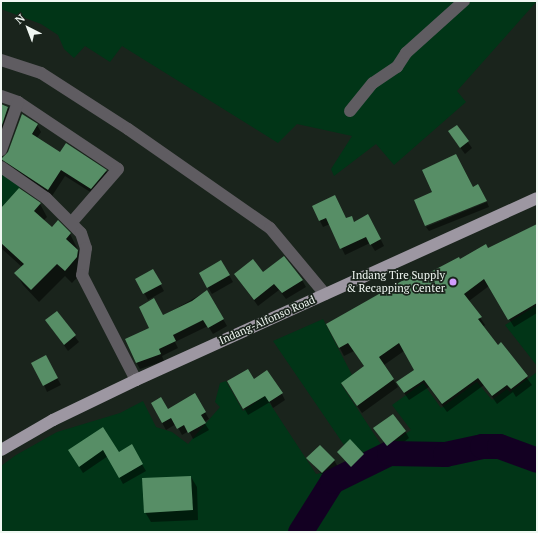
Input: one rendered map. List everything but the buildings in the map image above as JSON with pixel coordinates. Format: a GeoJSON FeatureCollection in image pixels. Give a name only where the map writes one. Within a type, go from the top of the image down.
{"type":"FeatureCollection","features":[{"type":"Feature","properties":{"kind":"main road","name":"Indang-Alfonso Road"},"geometry":{"type":"LineString","coordinates":[[1,450],[53,420],[136,380],[537,198]]}},
{"type":"Feature","properties":{"kind":"street"},"geometry":{"type":"LineString","coordinates":[[350,111],[373,83],[396,67],[406,53],[464,1]]}},
{"type":"Feature","properties":{"kind":"street"},"geometry":{"type":"LineString","coordinates":[[1,60],[41,73],[128,129],[270,228],[325,294]]}},
{"type":"Feature","properties":{"kind":"street"},"geometry":{"type":"LineString","coordinates":[[1,96],[18,102],[118,169],[72,222]]}},
{"type":"Feature","properties":{"kind":"street"},"geometry":{"type":"LineString","coordinates":[[1,150],[18,102]]}},
{"type":"Feature","properties":{"kind":"street"},"geometry":{"type":"LineString","coordinates":[[1,167],[32,187],[72,222],[82,233],[86,245],[81,267],[83,277],[136,380]]}},
{"type":"Feature","properties":{"kind":"green space"},"geometry":{"type":"Polygon","coordinates":[[[1,1],[537,1],[457,91],[466,102],[394,165],[376,144],[334,176],[331,169],[352,136],[297,124],[278,143],[122,46],[110,62],[85,46],[74,58],[64,49],[58,35],[41,24],[1,9],[1,1]]]}},
{"type":"Feature","properties":{"kind":"green space"},"geometry":{"type":"Polygon","coordinates":[[[1,174],[22,185],[1,208],[1,174]]]}},
{"type":"Feature","properties":{"kind":"green space"},"geometry":{"type":"Polygon","coordinates":[[[537,305],[537,366],[505,325],[537,305]]]}},
{"type":"Feature","properties":{"kind":"green space"},"geometry":{"type":"Polygon","coordinates":[[[323,319],[352,375],[341,384],[384,449],[411,430],[392,405],[423,383],[441,408],[477,382],[492,400],[507,389],[510,392],[537,372],[537,532],[1,532],[1,466],[16,455],[57,432],[120,413],[143,401],[156,427],[172,432],[188,444],[220,407],[215,402],[220,383],[226,381],[243,411],[265,396],[316,474],[362,466],[364,454],[350,440],[344,445],[273,341],[323,319]]]}},
{"type":"Feature","properties":{"kind":"waterway"},"geometry":{"type":"LineString","coordinates":[[300,532],[332,481],[389,453],[445,454],[482,446],[499,446],[537,460]]}},
{"type":"Feature","properties":{"kind":"place","name":"Indang Tire Supply & Recapping Center"},"geometry":{"type":"Point","coordinates":[453,282]}}]}
